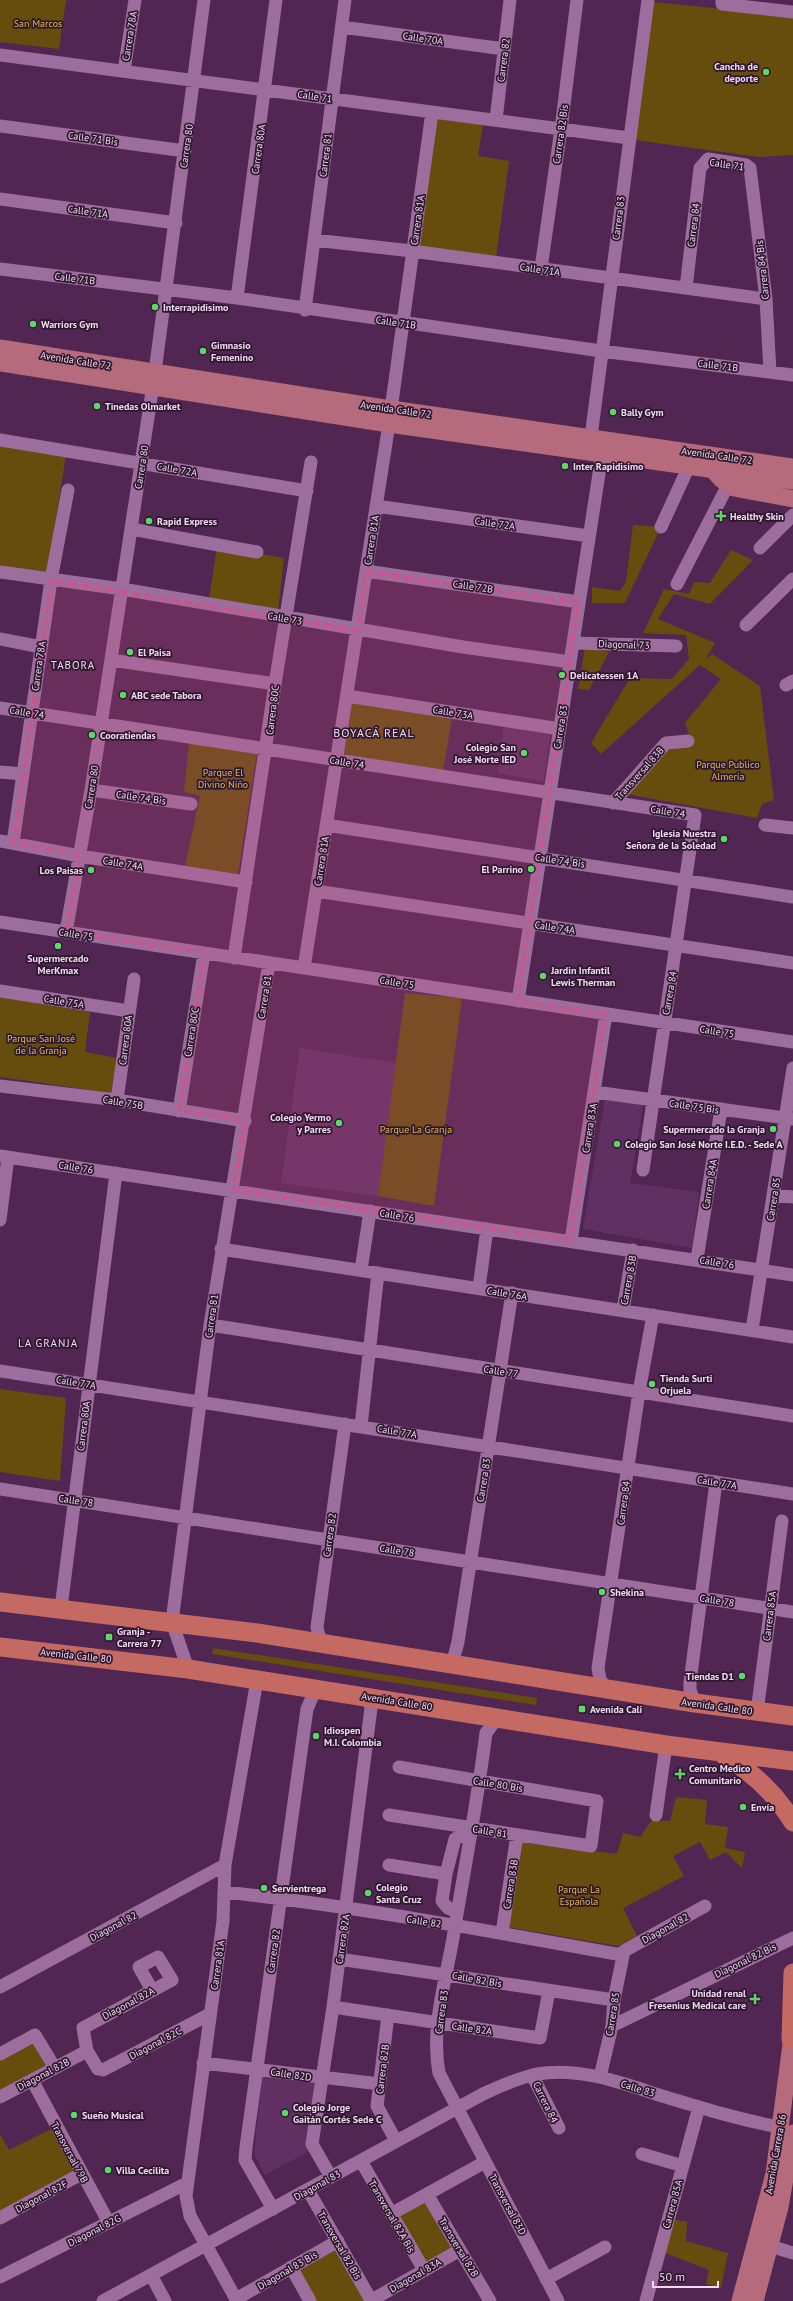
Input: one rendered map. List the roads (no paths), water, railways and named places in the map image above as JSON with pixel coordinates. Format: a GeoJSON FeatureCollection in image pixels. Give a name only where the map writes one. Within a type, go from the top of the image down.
{"type":"FeatureCollection","features":[{"type":"Feature","properties":{"kind":"highway","name":"Avenida Calle 80"},"geometry":{"type":"LineString","coordinates":[[0,1602],[172,1622],[324,1643],[694,1703],[793,1716]]}},
{"type":"Feature","properties":{"kind":"highway","name":"Avenida Calle 80"},"geometry":{"type":"LineString","coordinates":[[0,1647],[188,1669],[368,1696],[718,1753],[793,1761]]}},
{"type":"Feature","properties":{"kind":"highway"},"geometry":{"type":"LineString","coordinates":[[762,1712],[793,1707]]}},
{"type":"Feature","properties":{"kind":"highway"},"geometry":{"type":"LineString","coordinates":[[718,1753],[760,1780],[776,1798],[793,1822]]}},
{"type":"Feature","properties":{"kind":"highway"},"geometry":{"type":"LineString","coordinates":[[792,2034],[793,1974]]}},
{"type":"Feature","properties":{"kind":"main road","name":"Avenida Calle 72"},"geometry":{"type":"LineString","coordinates":[[0,348],[154,380]]}},
{"type":"Feature","properties":{"kind":"main road","name":"Avenida Calle 72"},"geometry":{"type":"LineString","coordinates":[[0,363],[154,380],[390,417],[602,454],[793,481]]}},
{"type":"Feature","properties":{"kind":"main road","name":"Avenida Calle 72"},"geometry":{"type":"LineString","coordinates":[[390,417],[591,437],[793,467]]}},
{"type":"Feature","properties":{"kind":"main road"},"geometry":{"type":"LineString","coordinates":[[712,469],[728,485],[793,498]]}},
{"type":"Feature","properties":{"kind":"main road","name":"Avenida Carrera 86"},"geometry":{"type":"LineString","coordinates":[[755,2301],[785,2184],[784,2133],[792,2034]]}},
{"type":"Feature","properties":{"kind":"main road","name":"Avenida Carrera 86"},"geometry":{"type":"LineString","coordinates":[[740,2301],[784,2133]]}},
{"type":"Feature","properties":{"kind":"street","name":"Carrera 78A"},"geometry":{"type":"LineString","coordinates":[[124,71],[135,0]]}},
{"type":"Feature","properties":{"kind":"street","name":"Carrera 80"},"geometry":{"type":"LineString","coordinates":[[66,932],[91,790],[154,380],[195,80],[204,0]]}},
{"type":"Feature","properties":{"kind":"street","name":"Carrera 80A"},"geometry":{"type":"LineString","coordinates":[[237,298],[266,90],[276,0]]}},
{"type":"Feature","properties":{"kind":"street","name":"Carrera 81"},"geometry":{"type":"LineString","coordinates":[[305,310],[345,0]]}},
{"type":"Feature","properties":{"kind":"street","name":"Carrera 82"},"geometry":{"type":"LineString","coordinates":[[496,120],[510,0]]}},
{"type":"Feature","properties":{"kind":"street","name":"Carrera 82 Bis"},"geometry":{"type":"LineString","coordinates":[[541,268],[561,129],[577,0]]}},
{"type":"Feature","properties":{"kind":"street","name":"Carrera 83"},"geometry":{"type":"LineString","coordinates":[[591,437],[601,351],[648,0]]}},
{"type":"Feature","properties":{"kind":"street"},"geometry":{"type":"LineString","coordinates":[[722,2],[793,12]]}},
{"type":"Feature","properties":{"kind":"street","name":"Calle 70A"},"geometry":{"type":"LineString","coordinates":[[342,27],[504,49]]}},
{"type":"Feature","properties":{"kind":"street","name":"Calle 71"},"geometry":{"type":"LineString","coordinates":[[0,55],[629,138]]}},
{"type":"Feature","properties":{"kind":"street","name":"Carrera 81A"},"geometry":{"type":"LineString","coordinates":[[304,968],[390,417],[432,112]]}},
{"type":"Feature","properties":{"kind":"street","name":"Calle 71 Bis"},"geometry":{"type":"LineString","coordinates":[[0,126],[185,151]]}},
{"type":"Feature","properties":{"kind":"street","name":"Calle 71"},"geometry":{"type":"LineString","coordinates":[[704,162],[708,160],[746,165],[750,168]]}},
{"type":"Feature","properties":{"kind":"street","name":"Carrera 84"},"geometry":{"type":"LineString","coordinates":[[686,288],[700,168],[704,162]]}},
{"type":"Feature","properties":{"kind":"street","name":"Carrera 84 Bis"},"geometry":{"type":"LineString","coordinates":[[750,168],[766,299],[770,372]]}},
{"type":"Feature","properties":{"kind":"street","name":"Calle 71A"},"geometry":{"type":"LineString","coordinates":[[0,199],[176,223]]}},
{"type":"Feature","properties":{"kind":"street","name":"Calle 71A"},"geometry":{"type":"LineString","coordinates":[[314,240],[412,251],[766,299]]}},
{"type":"Feature","properties":{"kind":"street","name":"Calle 71B"},"geometry":{"type":"LineString","coordinates":[[0,269],[237,298],[305,310],[601,351],[793,375]]}},
{"type":"Feature","properties":{"kind":"street","name":"Calle 72A"},"geometry":{"type":"LineString","coordinates":[[0,440],[307,491]]}},
{"type":"Feature","properties":{"kind":"street","name":"Carrera 83"},"geometry":{"type":"LineString","coordinates":[[518,1001],[602,454]]}},
{"type":"Feature","properties":{"kind":"street","name":"Carrera 80C"},"geometry":{"type":"LineString","coordinates":[[234,958],[275,684],[287,619],[311,462]]}},
{"type":"Feature","properties":{"kind":"street"},"geometry":{"type":"LineString","coordinates":[[660,526],[689,466]]}},
{"type":"Feature","properties":{"kind":"street"},"geometry":{"type":"LineString","coordinates":[[677,584],[728,485]]}},
{"type":"Feature","properties":{"kind":"street","name":"Carrera 78A"},"geometry":{"type":"LineString","coordinates":[[13,843],[51,580],[68,490]]}},
{"type":"Feature","properties":{"kind":"street","name":"Calle 72A"},"geometry":{"type":"LineString","coordinates":[[376,506],[589,536]]}},
{"type":"Feature","properties":{"kind":"street"},"geometry":{"type":"LineString","coordinates":[[760,548],[793,515]]}},
{"type":"Feature","properties":{"kind":"street"},"geometry":{"type":"LineString","coordinates":[[131,529],[257,552]]}},
{"type":"Feature","properties":{"kind":"street","name":"Calle 72B"},"geometry":{"type":"LineString","coordinates":[[366,571],[579,602]]}},
{"type":"Feature","properties":{"kind":"street","name":"Calle 73"},"geometry":{"type":"LineString","coordinates":[[0,572],[122,589],[287,619],[570,662]]}},
{"type":"Feature","properties":{"kind":"street"},"geometry":{"type":"LineString","coordinates":[[746,625],[793,579]]}},
{"type":"Feature","properties":{"kind":"street"},"geometry":{"type":"LineString","coordinates":[[0,639],[41,647]]}},
{"type":"Feature","properties":{"kind":"street","name":"Diagonal 73"},"geometry":{"type":"LineString","coordinates":[[573,643],[676,646]]}},
{"type":"Feature","properties":{"kind":"street"},"geometry":{"type":"LineString","coordinates":[[111,660],[275,684]]}},
{"type":"Feature","properties":{"kind":"street","name":"Calle 73A"},"geometry":{"type":"LineString","coordinates":[[346,696],[560,729]]}},
{"type":"Feature","properties":{"kind":"street","name":"Calle 74"},"geometry":{"type":"LineString","coordinates":[[0,708],[336,761],[695,815]]}},
{"type":"Feature","properties":{"kind":"street","name":"Transversal 83B"},"geometry":{"type":"LineString","coordinates":[[613,803],[666,743],[688,741]]}},
{"type":"Feature","properties":{"kind":"street"},"geometry":{"type":"LineString","coordinates":[[0,772],[22,774]]}},
{"type":"Feature","properties":{"kind":"street","name":"Calle 74 Bis"},"geometry":{"type":"LineString","coordinates":[[91,790],[191,804]]}},
{"type":"Feature","properties":{"kind":"street","name":"Carrera 84"},"geometry":{"type":"LineString","coordinates":[[643,1170],[695,815]]}},
{"type":"Feature","properties":{"kind":"street"},"geometry":{"type":"LineString","coordinates":[[765,825],[793,828]]}},
{"type":"Feature","properties":{"kind":"street","name":"Calle 74 Bis"},"geometry":{"type":"LineString","coordinates":[[326,826],[793,896]]}},
{"type":"Feature","properties":{"kind":"street","name":"Calle 74A"},"geometry":{"type":"LineString","coordinates":[[0,841],[80,856],[246,882]]}},
{"type":"Feature","properties":{"kind":"street","name":"Calle 74A"},"geometry":{"type":"LineString","coordinates":[[316,892],[677,944],[793,963]]}},
{"type":"Feature","properties":{"kind":"street","name":"Calle 75"},"geometry":{"type":"LineString","coordinates":[[0,922],[793,1042]]}},
{"type":"Feature","properties":{"kind":"street","name":"Carrera 80C"},"geometry":{"type":"LineString","coordinates":[[179,1111],[204,953]]}},
{"type":"Feature","properties":{"kind":"street","name":"Carrera 81"},"geometry":{"type":"LineString","coordinates":[[188,1669],[172,1622],[199,1401],[221,1249],[245,1121],[269,963]]}},
{"type":"Feature","properties":{"kind":"street","name":"Carrera 80A"},"geometry":{"type":"LineString","coordinates":[[118,1100],[134,979]]}},
{"type":"Feature","properties":{"kind":"street","name":"Calle 75A"},"geometry":{"type":"LineString","coordinates":[[0,991],[129,1011]]}},
{"type":"Feature","properties":{"kind":"street","name":"Carrera 83A"},"geometry":{"type":"LineString","coordinates":[[571,1241],[606,1014]]}},
{"type":"Feature","properties":{"kind":"street","name":"Carrera 85"},"geometry":{"type":"LineString","coordinates":[[752,1330],[773,1195],[789,1119],[793,1068]]}},
{"type":"Feature","properties":{"kind":"street","name":"Calle 75B"},"geometry":{"type":"LineString","coordinates":[[0,1086],[118,1100],[245,1121]]}},
{"type":"Feature","properties":{"kind":"street","name":"Calle 75 Bis"},"geometry":{"type":"LineString","coordinates":[[595,1092],[789,1119]]}},
{"type":"Feature","properties":{"kind":"street","name":"Carrera 84A"},"geometry":{"type":"LineString","coordinates":[[697,1259],[721,1109]]}},
{"type":"Feature","properties":{"kind":"street"},"geometry":{"type":"LineString","coordinates":[[0,1220],[4,1156]]}},
{"type":"Feature","properties":{"kind":"street","name":"Calle 76"},"geometry":{"type":"LineString","coordinates":[[4,1156],[697,1259],[793,1275]]}},
{"type":"Feature","properties":{"kind":"street","name":"Carrera 80A"},"geometry":{"type":"LineString","coordinates":[[61,1608],[88,1384],[116,1173]]}},
{"type":"Feature","properties":{"kind":"street"},"geometry":{"type":"LineString","coordinates":[[773,1195],[793,1197]]}},
{"type":"Feature","properties":{"kind":"street"},"geometry":{"type":"LineString","coordinates":[[361,1270],[370,1211]]}},
{"type":"Feature","properties":{"kind":"street"},"geometry":{"type":"LineString","coordinates":[[479,1288],[487,1229]]}},
{"type":"Feature","properties":{"kind":"street","name":"Calle 76A"},"geometry":{"type":"LineString","coordinates":[[221,1249],[793,1337]]}},
{"type":"Feature","properties":{"kind":"street","name":"Carrera 83B"},"geometry":{"type":"LineString","coordinates":[[623,1310],[633,1250]]}},
{"type":"Feature","properties":{"kind":"street"},"geometry":{"type":"LineString","coordinates":[[361,1426],[378,1273]]}},
{"type":"Feature","properties":{"kind":"street","name":"Carrera 83"},"geometry":{"type":"LineString","coordinates":[[448,1664],[454,1657],[458,1642],[512,1293]]}},
{"type":"Feature","properties":{"kind":"street","name":"Carrera 84"},"geometry":{"type":"LineString","coordinates":[[606,1689],[600,1679],[598,1668],[639,1392],[652,1315]]}},
{"type":"Feature","properties":{"kind":"street","name":"Calle 77"},"geometry":{"type":"LineString","coordinates":[[210,1325],[793,1416]]}},
{"type":"Feature","properties":{"kind":"street","name":"Calle 77A"},"geometry":{"type":"LineString","coordinates":[[0,1371],[793,1494]]}},
{"type":"Feature","properties":{"kind":"street","name":"Carrera 82"},"geometry":{"type":"LineString","coordinates":[[324,1643],[319,1636],[317,1628],[345,1424]]}},
{"type":"Feature","properties":{"kind":"street"},"geometry":{"type":"LineString","coordinates":[[694,1703],[690,1682],[716,1482]]}},
{"type":"Feature","properties":{"kind":"street","name":"Calle 78"},"geometry":{"type":"LineString","coordinates":[[0,1489],[793,1612]]}},
{"type":"Feature","properties":{"kind":"street","name":"Carrera 85A"},"geometry":{"type":"LineString","coordinates":[[762,1712],[770,1608],[782,1521]]}},
{"type":"Feature","properties":{"kind":"street","name":"Carrera 81A"},"geometry":{"type":"LineString","coordinates":[[237,2300],[206,2246],[188,2211],[186,2201],[187,2182],[223,1921],[225,1865],[257,1680]]}},
{"type":"Feature","properties":{"kind":"street","name":"Carrera 82"},"geometry":{"type":"LineString","coordinates":[[273,2209],[245,2160],[256,2069],[307,1709],[316,1688]]}},
{"type":"Feature","properties":{"kind":"street","name":"Carrera 82A"},"geometry":{"type":"LineString","coordinates":[[331,2177],[312,2144],[333,2007],[371,1708],[368,1696]]}},
{"type":"Feature","properties":{"kind":"street","name":"Carrera 83"},"geometry":{"type":"LineString","coordinates":[[457,2108],[439,2073],[436,2059],[437,2022],[456,1926],[470,1831],[480,1781],[486,1733],[498,1717]]}},
{"type":"Feature","properties":{"kind":"street"},"geometry":{"type":"LineString","coordinates":[[656,1815],[666,1745]]}},
{"type":"Feature","properties":{"kind":"street","name":"Calle 80 Bis"},"geometry":{"type":"LineString","coordinates":[[399,1768],[597,1801],[590,1846]]}},
{"type":"Feature","properties":{"kind":"street","name":"Calle 81"},"geometry":{"type":"LineString","coordinates":[[389,1815],[470,1831],[517,1835],[590,1846]]}},
{"type":"Feature","properties":{"kind":"street"},"geometry":{"type":"LineString","coordinates":[[457,1912],[448,1908],[442,1901],[446,1874],[455,1839],[470,1831]]}},
{"type":"Feature","properties":{"kind":"street","name":"Carrera 83B"},"geometry":{"type":"LineString","coordinates":[[502,1933],[517,1835]]}},
{"type":"Feature","properties":{"kind":"street","name":"Diagonal 82"},"geometry":{"type":"LineString","coordinates":[[0,1987],[225,1865]]}},
{"type":"Feature","properties":{"kind":"street"},"geometry":{"type":"LineString","coordinates":[[389,1866],[446,1874]]}},
{"type":"Feature","properties":{"kind":"street","name":"Calle 82"},"geometry":{"type":"LineString","coordinates":[[225,1892],[280,1898],[346,1908],[623,1953]]}},
{"type":"Feature","properties":{"kind":"street","name":"Diagonal 82"},"geometry":{"type":"LineString","coordinates":[[623,1953],[705,1906]]}},
{"type":"Feature","properties":{"kind":"street","name":"Diagonal 82 Bis"},"geometry":{"type":"LineString","coordinates":[[612,2026],[793,1938]]}},
{"type":"Feature","properties":{"kind":"street","name":"Carrera 85"},"geometry":{"type":"LineString","coordinates":[[600,2076],[612,2026],[614,2000],[623,1953]]}},
{"type":"Feature","properties":{"kind":"street","name":"Diagonal 82A"},"geometry":{"type":"LineString","coordinates":[[87,2051],[83,2028],[172,1980],[158,1957],[139,1967],[152,1990]]}},
{"type":"Feature","properties":{"kind":"street","name":"Calle 82 Bis"},"geometry":{"type":"LineString","coordinates":[[339,1959],[614,2000]]}},
{"type":"Feature","properties":{"kind":"street","name":"Calle 82A"},"geometry":{"type":"LineString","coordinates":[[333,2007],[540,2038],[549,1991]]}},
{"type":"Feature","properties":{"kind":"street","name":"Diagonal 82C"},"geometry":{"type":"LineString","coordinates":[[87,2051],[100,2070],[210,2014]]}},
{"type":"Feature","properties":{"kind":"street","name":"Carrera 82B"},"geometry":{"type":"LineString","coordinates":[[388,2015],[377,2106],[396,2141]]}},
{"type":"Feature","properties":{"kind":"street"},"geometry":{"type":"LineString","coordinates":[[0,2054],[35,2035],[55,2068]]}},
{"type":"Feature","properties":{"kind":"street","name":"Diagonal 82B"},"geometry":{"type":"LineString","coordinates":[[0,2097],[87,2051]]}},
{"type":"Feature","properties":{"kind":"street","name":"Calle 82D"},"geometry":{"type":"LineString","coordinates":[[203,2063],[380,2084]]}},
{"type":"Feature","properties":{"kind":"street","name":"Calle 83"},"geometry":{"type":"LineString","coordinates":[[532,2075],[559,2073],[600,2076],[784,2133]]}},
{"type":"Feature","properties":{"kind":"street","name":"Carrera 84"},"geometry":{"type":"LineString","coordinates":[[532,2075],[559,2128]]}},
{"type":"Feature","properties":{"kind":"street","name":"Diagonal 83"},"geometry":{"type":"LineString","coordinates":[[103,2301],[457,2108],[507,2083],[532,2075]]}},
{"type":"Feature","properties":{"kind":"street","name":"Transversal 79B"},"geometry":{"type":"LineString","coordinates":[[32,2080],[81,2174],[109,2223]]}},
{"type":"Feature","properties":{"kind":"street","name":"Carrera 85A"},"geometry":{"type":"LineString","coordinates":[[646,2301],[699,2107]]}},
{"type":"Feature","properties":{"kind":"street","name":"Transversal 83D"},"geometry":{"type":"LineString","coordinates":[[457,2108],[558,2301]]}},
{"type":"Feature","properties":{"kind":"street"},"geometry":{"type":"LineString","coordinates":[[642,2154],[682,2166]]}},
{"type":"Feature","properties":{"kind":"street","name":"Transversal 82A Bis"},"geometry":{"type":"LineString","coordinates":[[361,2161],[424,2270]]}},
{"type":"Feature","properties":{"kind":"street"},"geometry":{"type":"LineString","coordinates":[[391,2214],[485,2162]]}},
{"type":"Feature","properties":{"kind":"street","name":"Diagonal 82F"},"geometry":{"type":"LineString","coordinates":[[0,2218],[81,2174]]}},
{"type":"Feature","properties":{"kind":"street","name":"Diagonal 82G"},"geometry":{"type":"LineString","coordinates":[[0,2277],[109,2223],[187,2182]]}},
{"type":"Feature","properties":{"kind":"street","name":"Transversal 82 Bis"},"geometry":{"type":"LineString","coordinates":[[308,2190],[371,2301]]}},
{"type":"Feature","properties":{"kind":"street","name":"Transversal 82B"},"geometry":{"type":"LineString","coordinates":[[427,2194],[490,2301]]}},
{"type":"Feature","properties":{"kind":"street","name":"Diagonal 83 Bis"},"geometry":{"type":"LineString","coordinates":[[237,2300],[291,2267],[338,2241]]}},
{"type":"Feature","properties":{"kind":"street"},"geometry":{"type":"LineString","coordinates":[[770,2246],[793,2253]]}},
{"type":"Feature","properties":{"kind":"street"},"geometry":{"type":"LineString","coordinates":[[546,2279],[605,2247]]}},
{"type":"Feature","properties":{"kind":"street","name":"Diagonal 83A"},"geometry":{"type":"LineString","coordinates":[[371,2301],[460,2250]]}},
{"type":"Feature","properties":{"kind":"street"},"geometry":{"type":"LineString","coordinates":[[291,2267],[310,2301]]}},
{"type":"Feature","properties":{"kind":"street"},"geometry":{"type":"LineString","coordinates":[[151,2275],[166,2301]]}},
{"type":"Feature","properties":{"kind":"place","name":"Cancha de deporte"},"geometry":{"type":"Point","coordinates":[766,72]}},
{"type":"Feature","properties":{"kind":"place","name":"Interrapidisimo"},"geometry":{"type":"Point","coordinates":[155,307]}},
{"type":"Feature","properties":{"kind":"place","name":"Warriors Gym"},"geometry":{"type":"Point","coordinates":[33,324]}},
{"type":"Feature","properties":{"kind":"place","name":"Gimnasio Femenino"},"geometry":{"type":"Point","coordinates":[203,351]}},
{"type":"Feature","properties":{"kind":"place","name":"Tinedas Olmarket"},"geometry":{"type":"Point","coordinates":[97,406]}},
{"type":"Feature","properties":{"kind":"place","name":"Bally Gym"},"geometry":{"type":"Point","coordinates":[613,412]}},
{"type":"Feature","properties":{"kind":"place","name":"Inter Rapidisimo"},"geometry":{"type":"Point","coordinates":[565,466]}},
{"type":"Feature","properties":{"kind":"place","name":"Healthy Skin"},"geometry":{"type":"Point","coordinates":[721,516]}},
{"type":"Feature","properties":{"kind":"place","name":"Rapid Express"},"geometry":{"type":"Point","coordinates":[149,521]}},
{"type":"Feature","properties":{"kind":"place","name":"El Paisa"},"geometry":{"type":"Point","coordinates":[130,652]}},
{"type":"Feature","properties":{"kind":"place","name":"Delicatessen 1A"},"geometry":{"type":"Point","coordinates":[562,675]}},
{"type":"Feature","properties":{"kind":"place","name":"ABC sede Tabora"},"geometry":{"type":"Point","coordinates":[123,695]}},
{"type":"Feature","properties":{"kind":"place","name":"Cooratiendas"},"geometry":{"type":"Point","coordinates":[92,735]}},
{"type":"Feature","properties":{"kind":"place","name":"Colegio San José Norte IED"},"geometry":{"type":"Point","coordinates":[524,753]}},
{"type":"Feature","properties":{"kind":"place","name":"Iglesia Nuestra Señora de la Soledad"},"geometry":{"type":"Point","coordinates":[724,839]}},
{"type":"Feature","properties":{"kind":"place","name":"El Parrino"},"geometry":{"type":"Point","coordinates":[531,869]}},
{"type":"Feature","properties":{"kind":"place","name":"Los Paisas"},"geometry":{"type":"Point","coordinates":[91,870]}},
{"type":"Feature","properties":{"kind":"place","name":"Supermercado MerKmax"},"geometry":{"type":"Point","coordinates":[58,946]}},
{"type":"Feature","properties":{"kind":"place","name":"Jardin Infantil Lewis Therman"},"geometry":{"type":"Point","coordinates":[543,976]}},
{"type":"Feature","properties":{"kind":"place","name":"Colegio Yermo y Parres"},"geometry":{"type":"Point","coordinates":[339,1123]}},
{"type":"Feature","properties":{"kind":"place","name":"Supermercado la Granja"},"geometry":{"type":"Point","coordinates":[773,1129]}},
{"type":"Feature","properties":{"kind":"place","name":"Colegio San José Norte I.E.D. - Sede A"},"geometry":{"type":"Point","coordinates":[617,1144]}},
{"type":"Feature","properties":{"kind":"place","name":"Tienda Surti Orjuela"},"geometry":{"type":"Point","coordinates":[652,1384]}},
{"type":"Feature","properties":{"kind":"place","name":"Shekina"},"geometry":{"type":"Point","coordinates":[602,1592]}},
{"type":"Feature","properties":{"kind":"place","name":"Granja - Carrera 77"},"geometry":{"type":"Point","coordinates":[109,1637]}},
{"type":"Feature","properties":{"kind":"place","name":"Tiendas D1"},"geometry":{"type":"Point","coordinates":[742,1676]}},
{"type":"Feature","properties":{"kind":"place","name":"Avenida Cali"},"geometry":{"type":"Point","coordinates":[582,1709]}},
{"type":"Feature","properties":{"kind":"place","name":"Idiospen M.I. Colombia"},"geometry":{"type":"Point","coordinates":[316,1736]}},
{"type":"Feature","properties":{"kind":"place","name":"Centro Medico Comunitario"},"geometry":{"type":"Point","coordinates":[680,1774]}},
{"type":"Feature","properties":{"kind":"place","name":"Envía"},"geometry":{"type":"Point","coordinates":[743,1807]}},
{"type":"Feature","properties":{"kind":"place","name":"Servientrega"},"geometry":{"type":"Point","coordinates":[264,1888]}},
{"type":"Feature","properties":{"kind":"place","name":"Colegio Santa Cruz"},"geometry":{"type":"Point","coordinates":[368,1893]}},
{"type":"Feature","properties":{"kind":"place","name":"Unidad renal Fresenius Medical care"},"geometry":{"type":"Point","coordinates":[755,1999]}},
{"type":"Feature","properties":{"kind":"place","name":"Colegio Jorge Gaitán Cortés Sede C"},"geometry":{"type":"Point","coordinates":[285,2113]}},
{"type":"Feature","properties":{"kind":"place","name":"Sueño Musical"},"geometry":{"type":"Point","coordinates":[74,2115]}},
{"type":"Feature","properties":{"kind":"place","name":"Villa Cecilita"},"geometry":{"type":"Point","coordinates":[108,2170]}},
{"type":"Feature","properties":{"kind":"district","name":"TABORA"},"geometry":{"type":"Point","coordinates":[73,665]}},
{"type":"Feature","properties":{"kind":"district","name":"BOYACÁ REAL"},"geometry":{"type":"Point","coordinates":[374,733]}},
{"type":"Feature","properties":{"kind":"district","name":"LA GRANJA"},"geometry":{"type":"Point","coordinates":[48,1343]}},
{"type":"Feature","properties":{"kind":"park label","name":"San Marcos"},"geometry":{"type":"Point","coordinates":[38,23]}},
{"type":"Feature","properties":{"kind":"park label","name":"Parque Publico Almería"},"geometry":{"type":"Point","coordinates":[728,770]}},
{"type":"Feature","properties":{"kind":"park label","name":"Parque El Divino Niño"},"geometry":{"type":"Point","coordinates":[223,778]}},
{"type":"Feature","properties":{"kind":"park label","name":"Parque San José de la Granja"},"geometry":{"type":"Point","coordinates":[41,1044]}},
{"type":"Feature","properties":{"kind":"park label","name":"Parque La Granja"},"geometry":{"type":"Point","coordinates":[416,1129]}},
{"type":"Feature","properties":{"kind":"park label","name":"Parque La Española"},"geometry":{"type":"Point","coordinates":[579,1894]}}]}
